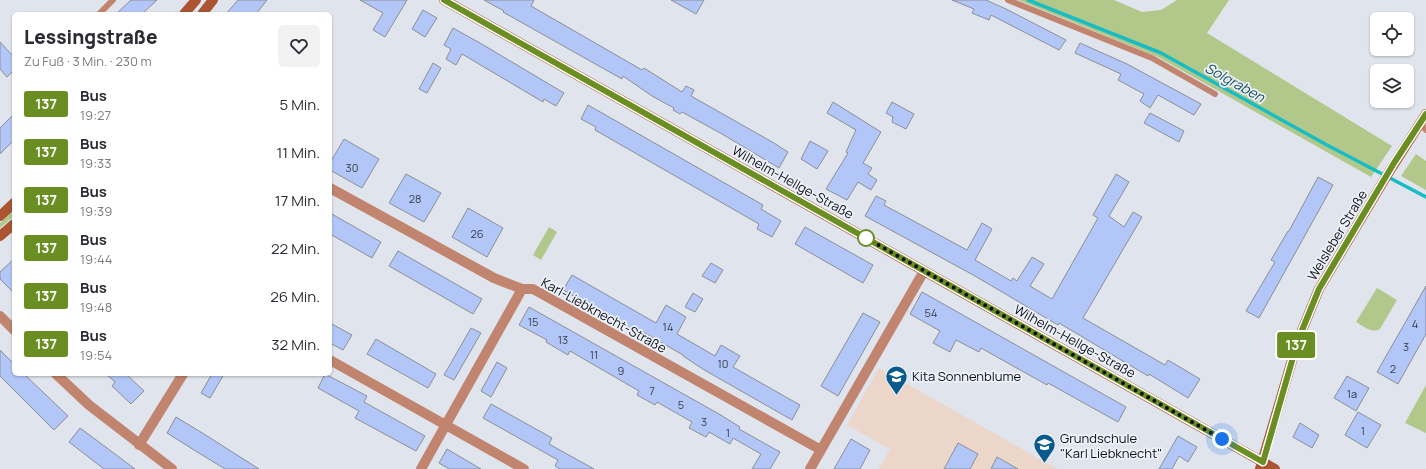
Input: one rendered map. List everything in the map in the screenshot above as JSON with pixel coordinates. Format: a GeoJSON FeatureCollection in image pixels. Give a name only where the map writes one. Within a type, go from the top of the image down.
{"type":"FeatureCollection","features":[{"type":"Feature","properties":{"kind":"main road"},"geometry":{"type":"LineString","coordinates":[[204,12],[213,0]]}},
{"type":"Feature","properties":{"kind":"main road","name":"Wilhelm-Hellge-Straße"},"geometry":{"type":"LineString","coordinates":[[444,0],[924,270],[1261,466],[1275,469]]}},
{"type":"Feature","properties":{"kind":"main road"},"geometry":{"type":"LineString","coordinates":[[185,12],[193,1]]}},
{"type":"Feature","properties":{"kind":"main road","name":"Welsleber Straße"},"geometry":{"type":"LineString","coordinates":[[1261,466],[1298,340],[1316,297],[1342,249],[1382,183],[1423,127],[1426,114]]}},
{"type":"Feature","properties":{"kind":"main road"},"geometry":{"type":"LineString","coordinates":[[0,216],[12,205]]}},
{"type":"Feature","properties":{"kind":"main road"},"geometry":{"type":"LineString","coordinates":[[0,236],[12,226]]}},
{"type":"Feature","properties":{"kind":"street"},"geometry":{"type":"LineString","coordinates":[[193,1],[204,12]]}},
{"type":"Feature","properties":{"kind":"street","name":"Karl-Liebknecht-Straße"},"geometry":{"type":"LineString","coordinates":[[332,189],[494,278],[522,289],[533,289],[821,450]]}},
{"type":"Feature","properties":{"kind":"street"},"geometry":{"type":"LineString","coordinates":[[810,469],[924,270]]}},
{"type":"Feature","properties":{"kind":"street"},"geometry":{"type":"LineString","coordinates":[[421,469],[522,289]]}},
{"type":"Feature","properties":{"kind":"street"},"geometry":{"type":"LineString","coordinates":[[0,316],[12,328]]}},
{"type":"Feature","properties":{"kind":"street"},"geometry":{"type":"LineString","coordinates":[[332,361],[524,469]]}},
{"type":"Feature","properties":{"kind":"street"},"geometry":{"type":"LineString","coordinates":[[58,376],[89,405],[172,469]]}},
{"type":"Feature","properties":{"kind":"street"},"geometry":{"type":"LineString","coordinates":[[139,445],[182,376]]}},
{"type":"Feature","properties":{"kind":"lane"},"geometry":{"type":"LineString","coordinates":[[101,12],[113,0]]}},
{"type":"Feature","properties":{"kind":"lane"},"geometry":{"type":"LineString","coordinates":[[1008,0],[1152,58],[1215,94]]}},
{"type":"Feature","properties":{"kind":"shaded area","name":"Kita Sonnenblume"},"geometry":{"type":"Polygon","coordinates":[[[879,368],[1057,469],[879,469],[890,449],[847,425],[879,368]]]}},
{"type":"Feature","properties":{"kind":"green space"},"geometry":{"type":"Polygon","coordinates":[[[1018,0],[1114,0],[1142,12],[1161,10],[1177,0],[1229,0],[1207,33],[1392,146],[1371,177],[1158,57],[1018,0]]]}},
{"type":"Feature","properties":{"kind":"green space"},"geometry":{"type":"Polygon","coordinates":[[[1416,154],[1426,161],[1426,190],[1401,176],[1416,154]]]}},
{"type":"Feature","properties":{"kind":"green space"},"geometry":{"type":"Polygon","coordinates":[[[12,212],[12,218],[0,228],[0,223],[12,212]]]}},
{"type":"Feature","properties":{"kind":"green space"},"geometry":{"type":"Polygon","coordinates":[[[549,227],[557,232],[541,260],[533,255],[549,227]]]}},
{"type":"Feature","properties":{"kind":"green space"},"geometry":{"type":"Polygon","coordinates":[[[1377,288],[1397,300],[1380,329],[1374,331],[1356,322],[1377,288]]]}},
{"type":"Feature","properties":{"kind":"green space"},"geometry":{"type":"Polygon","coordinates":[[[1426,385],[1426,433],[1405,423],[1426,385]]]}},
{"type":"Feature","properties":{"kind":"building"},"geometry":{"type":"Polygon","coordinates":[[[131,0],[157,0],[144,12],[118,12],[131,0]]]}},
{"type":"Feature","properties":{"kind":"building"},"geometry":{"type":"Polygon","coordinates":[[[238,0],[267,0],[258,12],[228,12],[238,0]]]}},
{"type":"Feature","properties":{"kind":"building"},"geometry":{"type":"Polygon","coordinates":[[[360,0],[407,0],[385,37],[373,30],[383,13],[360,0]]]}},
{"type":"Feature","properties":{"kind":"building"},"geometry":{"type":"Polygon","coordinates":[[[484,0],[534,0],[531,6],[642,70],[644,68],[682,92],[686,86],[694,90],[691,96],[788,152],[779,168],[682,112],[680,114],[673,110],[674,108],[652,96],[623,76],[622,79],[484,0]]]}},
{"type":"Feature","properties":{"kind":"building"},"geometry":{"type":"Polygon","coordinates":[[[671,0],[704,0],[696,14],[671,0]]]}},
{"type":"Feature","properties":{"kind":"building"},"geometry":{"type":"Polygon","coordinates":[[[952,0],[986,0],[1066,40],[1059,50],[991,15],[989,20],[972,13],[974,9],[952,0]]]}},
{"type":"Feature","properties":{"kind":"building"},"geometry":{"type":"Polygon","coordinates":[[[423,10],[437,18],[425,37],[412,29],[423,10]]]}},
{"type":"Feature","properties":{"kind":"building"},"geometry":{"type":"Polygon","coordinates":[[[453,28],[564,93],[556,106],[544,99],[543,102],[462,54],[456,65],[446,59],[451,49],[444,45],[453,28]]]}},
{"type":"Feature","properties":{"kind":"building"},"geometry":{"type":"Polygon","coordinates":[[[0,42],[12,55],[12,72],[7,77],[0,69],[0,42]]]}},
{"type":"Feature","properties":{"kind":"building"},"geometry":{"type":"Polygon","coordinates":[[[1080,43],[1127,64],[1201,104],[1194,115],[1158,95],[1150,108],[1140,101],[1144,94],[1118,80],[1121,74],[1075,53],[1080,43]]]}},
{"type":"Feature","properties":{"kind":"building"},"geometry":{"type":"Polygon","coordinates":[[[433,63],[441,68],[427,93],[419,89],[433,63]]]}},
{"type":"Feature","properties":{"kind":"building"},"geometry":{"type":"Polygon","coordinates":[[[833,102],[881,132],[863,163],[872,168],[868,174],[877,180],[871,190],[858,182],[847,200],[826,189],[848,153],[846,152],[856,130],[827,113],[833,102]]]}},
{"type":"Feature","properties":{"kind":"building"},"geometry":{"type":"Polygon","coordinates":[[[892,102],[914,114],[906,129],[892,122],[893,117],[886,113],[892,102]]]}},
{"type":"Feature","properties":{"kind":"building"},"geometry":{"type":"Polygon","coordinates":[[[588,105],[763,205],[761,209],[781,221],[772,237],[757,229],[759,224],[595,130],[596,127],[581,119],[588,105]]]}},
{"type":"Feature","properties":{"kind":"building"},"geometry":{"type":"Polygon","coordinates":[[[1150,113],[1184,131],[1179,142],[1144,123],[1150,113]]]}},
{"type":"Feature","properties":{"kind":"building"},"geometry":{"type":"Polygon","coordinates":[[[12,116],[12,142],[0,154],[0,128],[12,116]]]}},
{"type":"Feature","properties":{"kind":"building"},"geometry":{"type":"Polygon","coordinates":[[[344,139],[379,159],[362,188],[332,171],[332,160],[344,139]]]}},
{"type":"Feature","properties":{"kind":"building"},"geometry":{"type":"Polygon","coordinates":[[[810,141],[828,151],[817,169],[801,159],[810,141]]]}},
{"type":"Feature","properties":{"kind":"building"},"geometry":{"type":"Polygon","coordinates":[[[406,174],[441,193],[424,222],[389,203],[406,174]]]}},
{"type":"Feature","properties":{"kind":"building"},"geometry":{"type":"Polygon","coordinates":[[[1116,174],[1129,182],[1109,216],[1124,227],[1133,212],[1142,217],[1083,318],[1165,365],[1168,360],[1200,379],[1188,398],[1059,323],[1058,325],[975,276],[865,216],[876,196],[886,201],[884,205],[967,250],[982,223],[992,229],[975,260],[1011,281],[1013,278],[1017,281],[1032,257],[1044,264],[1030,286],[1052,299],[1098,218],[1093,215],[1116,174]]]}},
{"type":"Feature","properties":{"kind":"building"},"geometry":{"type":"Polygon","coordinates":[[[1318,177],[1333,185],[1259,318],[1246,311],[1275,262],[1271,260],[1289,231],[1318,177]]]}},
{"type":"Feature","properties":{"kind":"building"},"geometry":{"type":"Polygon","coordinates":[[[468,208],[503,228],[487,257],[452,237],[468,208]]]}},
{"type":"Feature","properties":{"kind":"building"},"geometry":{"type":"Polygon","coordinates":[[[332,214],[381,242],[372,258],[332,235],[332,214]]]}},
{"type":"Feature","properties":{"kind":"building"},"geometry":{"type":"Polygon","coordinates":[[[805,227],[873,265],[863,283],[795,244],[805,227]]]}},
{"type":"Feature","properties":{"kind":"building"},"geometry":{"type":"Polygon","coordinates":[[[398,251],[482,299],[473,314],[389,266],[398,251]]]}},
{"type":"Feature","properties":{"kind":"building"},"geometry":{"type":"Polygon","coordinates":[[[12,261],[12,291],[0,279],[0,272],[12,261]]]}},
{"type":"Feature","properties":{"kind":"building"},"geometry":{"type":"Polygon","coordinates":[[[711,263],[723,270],[715,283],[702,276],[711,263]]]}},
{"type":"Feature","properties":{"kind":"building"},"geometry":{"type":"Polygon","coordinates":[[[572,275],[656,323],[666,305],[686,317],[677,334],[715,356],[721,345],[740,356],[733,367],[800,405],[792,420],[706,371],[683,355],[638,329],[636,332],[563,290],[572,275]]]}},
{"type":"Feature","properties":{"kind":"building"},"geometry":{"type":"Polygon","coordinates":[[[1426,286],[1426,334],[1398,384],[1377,372],[1426,286]]]}},
{"type":"Feature","properties":{"kind":"building"},"geometry":{"type":"Polygon","coordinates":[[[922,292],[1126,407],[1118,422],[981,348],[979,352],[956,340],[950,352],[933,343],[940,331],[910,314],[922,292]]]}},
{"type":"Feature","properties":{"kind":"building"},"geometry":{"type":"Polygon","coordinates":[[[693,293],[703,299],[695,312],[685,307],[693,293]]]}},
{"type":"Feature","properties":{"kind":"building"},"geometry":{"type":"Polygon","coordinates":[[[529,307],[719,414],[740,427],[739,429],[780,452],[770,469],[752,469],[761,454],[733,438],[730,444],[709,432],[706,437],[689,428],[692,422],[657,402],[655,405],[637,395],[639,391],[570,351],[568,355],[546,342],[547,340],[519,325],[529,307]]]}},
{"type":"Feature","properties":{"kind":"building"},"geometry":{"type":"Polygon","coordinates":[[[863,313],[880,322],[838,396],[821,386],[863,313]]]}},
{"type":"Feature","properties":{"kind":"building"},"geometry":{"type":"Polygon","coordinates":[[[332,324],[352,335],[343,350],[332,344],[332,324]]]}},
{"type":"Feature","properties":{"kind":"building"},"geometry":{"type":"Polygon","coordinates":[[[471,328],[481,333],[454,380],[444,375],[471,328]]]}},
{"type":"Feature","properties":{"kind":"building"},"geometry":{"type":"Polygon","coordinates":[[[376,339],[436,374],[428,388],[367,354],[376,339]]]}},
{"type":"Feature","properties":{"kind":"building"},"geometry":{"type":"Polygon","coordinates":[[[0,350],[12,362],[12,376],[26,376],[68,416],[54,430],[0,376],[0,350]]]}},
{"type":"Feature","properties":{"kind":"building"},"geometry":{"type":"Polygon","coordinates":[[[497,362],[507,368],[491,397],[481,391],[497,362]]]}},
{"type":"Feature","properties":{"kind":"building"},"geometry":{"type":"Polygon","coordinates":[[[108,376],[128,376],[144,391],[131,404],[112,386],[115,382],[108,376]]]}},
{"type":"Feature","properties":{"kind":"building"},"geometry":{"type":"Polygon","coordinates":[[[211,376],[223,376],[210,398],[201,393],[211,376]]]}},
{"type":"Feature","properties":{"kind":"building"},"geometry":{"type":"Polygon","coordinates":[[[324,376],[329,376],[367,396],[364,402],[425,436],[416,451],[355,418],[359,411],[318,388],[324,376]]]}},
{"type":"Feature","properties":{"kind":"building"},"geometry":{"type":"Polygon","coordinates":[[[1347,376],[1369,388],[1356,411],[1334,398],[1347,376]]]}},
{"type":"Feature","properties":{"kind":"building"},"geometry":{"type":"Polygon","coordinates":[[[491,404],[552,438],[549,444],[594,469],[560,469],[555,466],[558,460],[483,418],[491,404]]]}},
{"type":"Feature","properties":{"kind":"building"},"geometry":{"type":"Polygon","coordinates":[[[1358,412],[1381,425],[1367,448],[1345,435],[1358,412]]]}},
{"type":"Feature","properties":{"kind":"building"},"geometry":{"type":"Polygon","coordinates":[[[176,417],[259,469],[225,469],[194,450],[167,433],[176,417]]]}},
{"type":"Feature","properties":{"kind":"building"},"geometry":{"type":"Polygon","coordinates":[[[1300,423],[1319,435],[1312,448],[1293,437],[1300,423]]]}},
{"type":"Feature","properties":{"kind":"building"},"geometry":{"type":"Polygon","coordinates":[[[80,428],[135,469],[104,469],[69,442],[80,428]]]}},
{"type":"Feature","properties":{"kind":"building"},"geometry":{"type":"Polygon","coordinates":[[[1178,436],[1197,447],[1188,462],[1179,456],[1172,469],[1159,469],[1178,436]]]}},
{"type":"Feature","properties":{"kind":"building"},"geometry":{"type":"Polygon","coordinates":[[[851,439],[870,450],[860,469],[834,469],[851,439]]]}},
{"type":"Feature","properties":{"kind":"building"},"geometry":{"type":"Polygon","coordinates":[[[958,443],[978,454],[970,469],[944,469],[958,443]]]}},
{"type":"Feature","properties":{"kind":"building"},"geometry":{"type":"Polygon","coordinates":[[[447,449],[481,469],[449,469],[439,463],[447,449]]]}},
{"type":"Feature","properties":{"kind":"building"},"geometry":{"type":"Polygon","coordinates":[[[997,457],[1018,469],[991,469],[997,457]]]}},
{"type":"Feature","properties":{"kind":"waterway","name":"Solgraben"},"geometry":{"type":"LineString","coordinates":[[1028,0],[1161,53],[1327,145],[1426,197]]}},
{"type":"Feature","properties":{"kind":"bus line","name":"137"},"geometry":{"type":"LineString","coordinates":[[444,0],[1263,462],[1272,426],[1298,340],[1319,289],[1394,163],[1426,114]]}},
{"type":"Feature","properties":{"kind":"place","name":"Kita Sonnenblume"},"geometry":{"type":"Point","coordinates":[896,396]}},
{"type":"Feature","properties":{"kind":"place","name":"Grundschule \"Karl Liebknecht\""},"geometry":{"type":"Point","coordinates":[1045,464]}},
{"type":"Feature","properties":{"kind":"route"},"geometry":{"type":"LineString","coordinates":[[866,238],[1222,439]]}}]}
